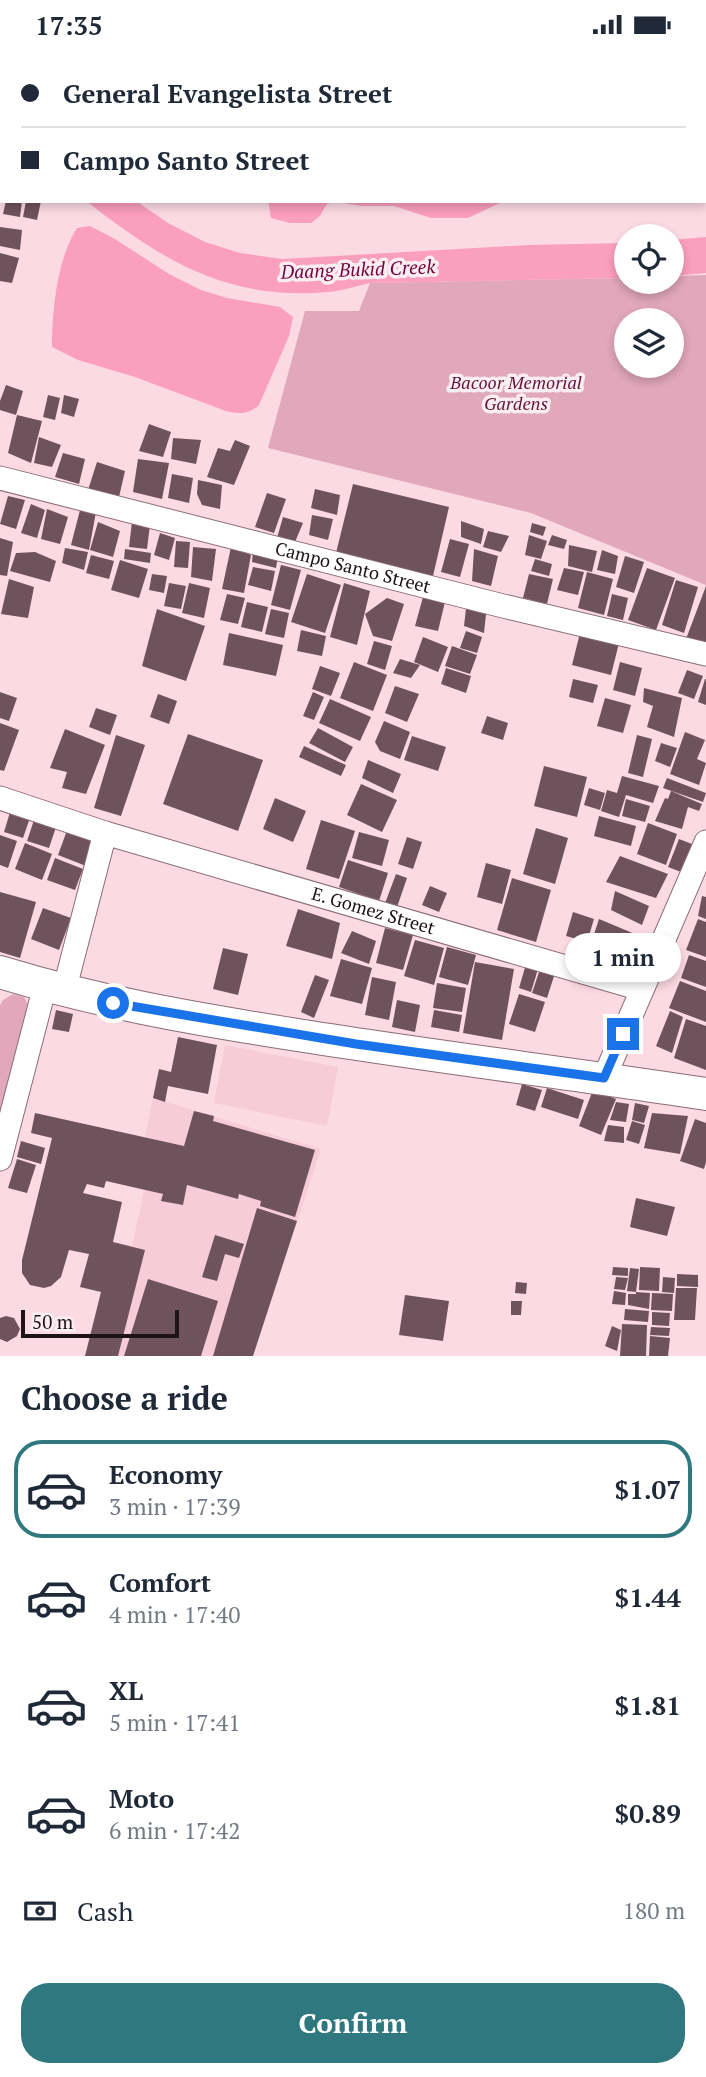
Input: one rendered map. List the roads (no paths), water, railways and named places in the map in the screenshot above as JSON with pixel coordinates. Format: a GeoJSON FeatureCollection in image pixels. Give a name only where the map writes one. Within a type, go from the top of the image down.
{"type":"FeatureCollection","features":[{"type":"Feature","properties":{"kind":"main road"},"geometry":{"type":"LineString","coordinates":[[1,975],[158,1013],[706,1094]]}},
{"type":"Feature","properties":{"kind":"street","name":"Campo Santo Street"},"geometry":{"type":"LineString","coordinates":[[0,478],[503,606],[706,654]]}},
{"type":"Feature","properties":{"kind":"street","name":"E. Gomez Street"},"geometry":{"type":"LineString","coordinates":[[0,798],[105,833],[642,989]]}},
{"type":"Feature","properties":{"kind":"street"},"geometry":{"type":"LineString","coordinates":[[0,1159],[105,833]]}},
{"type":"Feature","properties":{"kind":"street"},"geometry":{"type":"LineString","coordinates":[[604,1078],[706,842]]}},
{"type":"Feature","properties":{"kind":"water","name":"Daang Bukid Creek"},"geometry":{"type":"Polygon","coordinates":[[[89,203],[139,203],[168,223],[205,242],[240,253],[282,259],[529,245],[614,243],[614,278],[370,283],[344,290],[292,293],[258,290],[227,283],[169,258],[89,203]]]}},
{"type":"Feature","properties":{"kind":"water"},"geometry":{"type":"Polygon","coordinates":[[[268,203],[332,203],[327,204],[320,216],[311,223],[290,223],[271,218],[268,203]]]}},
{"type":"Feature","properties":{"kind":"water"},"geometry":{"type":"Polygon","coordinates":[[[342,203],[500,203],[468,218],[431,218],[394,206],[342,203]]]}},
{"type":"Feature","properties":{"kind":"water"},"geometry":{"type":"Polygon","coordinates":[[[90,226],[169,274],[201,290],[227,298],[280,307],[293,317],[289,336],[259,405],[244,413],[226,411],[135,377],[78,360],[52,347],[55,301],[65,254],[77,228],[90,226]]]}},
{"type":"Feature","properties":{"kind":"water"},"geometry":{"type":"Polygon","coordinates":[[[706,237],[706,273],[684,275],[684,239],[706,237]]]}},
{"type":"Feature","properties":{"kind":"park label","name":"Bacoor Memorial Gardens"},"geometry":{"type":"Point","coordinates":[516,394]}}]}
